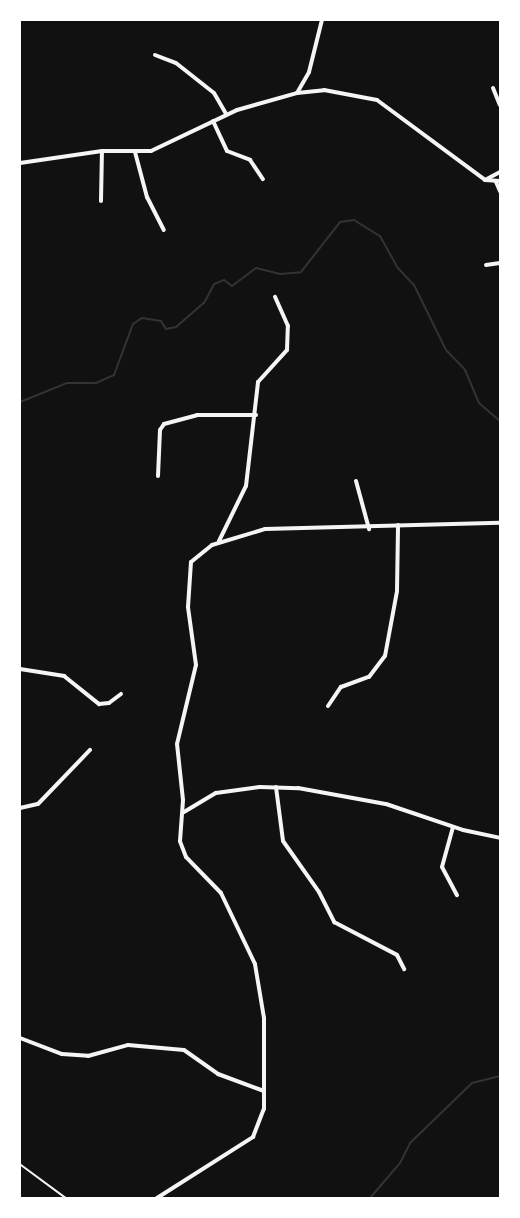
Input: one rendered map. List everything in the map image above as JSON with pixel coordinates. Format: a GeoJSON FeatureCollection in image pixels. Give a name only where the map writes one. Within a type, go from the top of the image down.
{"type":"FeatureCollection","features":[{"type":"Feature","properties":{"kind":"street"},"geometry":{"type":"LineString","coordinates":[[297,93],[309,72],[322,20]]}},
{"type":"Feature","properties":{"kind":"street"},"geometry":{"type":"LineString","coordinates":[[155,55],[176,63],[214,93],[226,114]]}},
{"type":"Feature","properties":{"kind":"street"},"geometry":{"type":"LineString","coordinates":[[493,88],[501,105]]}},
{"type":"Feature","properties":{"kind":"street"},"geometry":{"type":"LineString","coordinates":[[20,163],[102,151],[156,150],[226,114],[297,93],[345,92],[377,100],[485,180],[498,182],[501,191]]}},
{"type":"Feature","properties":{"kind":"street"},"geometry":{"type":"LineString","coordinates":[[213,121],[227,151],[250,160],[263,179]]}},
{"type":"Feature","properties":{"kind":"street"},"geometry":{"type":"LineString","coordinates":[[101,201],[102,151]]}},
{"type":"Feature","properties":{"kind":"street"},"geometry":{"type":"LineString","coordinates":[[135,152],[147,197],[164,230]]}},
{"type":"Feature","properties":{"kind":"street"},"geometry":{"type":"LineString","coordinates":[[485,180],[501,172]]}},
{"type":"Feature","properties":{"kind":"street"},"geometry":{"type":"LineString","coordinates":[[486,264],[501,263]]}},
{"type":"Feature","properties":{"kind":"street"},"geometry":{"type":"LineString","coordinates":[[219,542],[246,486],[258,382],[283,356],[289,341],[288,326],[275,297]]}},
{"type":"Feature","properties":{"kind":"street"},"geometry":{"type":"LineString","coordinates":[[158,476],[160,430],[164,424],[197,416],[255,415]]}},
{"type":"Feature","properties":{"kind":"street"},"geometry":{"type":"LineString","coordinates":[[356,481],[369,529]]}},
{"type":"Feature","properties":{"kind":"street"},"geometry":{"type":"LineString","coordinates":[[158,1198],[253,1137],[263,1118],[264,1007],[255,964],[221,893],[182,850],[179,831],[183,813],[177,744],[196,665],[188,607],[189,571],[194,556],[219,542],[291,526],[369,529],[399,525],[501,523]]}},
{"type":"Feature","properties":{"kind":"street"},"geometry":{"type":"LineString","coordinates":[[328,706],[341,687],[369,677],[385,656],[397,591],[399,525]]}},
{"type":"Feature","properties":{"kind":"street"},"geometry":{"type":"LineString","coordinates":[[20,669],[64,676],[99,704],[109,703],[121,694]]}},
{"type":"Feature","properties":{"kind":"street"},"geometry":{"type":"LineString","coordinates":[[20,808],[38,804],[90,750]]}},
{"type":"Feature","properties":{"kind":"street"},"geometry":{"type":"LineString","coordinates":[[183,813],[216,793],[276,787],[362,798],[453,827],[501,837]]}},
{"type":"Feature","properties":{"kind":"street"},"geometry":{"type":"LineString","coordinates":[[276,787],[283,841],[334,922],[397,955],[404,969]]}},
{"type":"Feature","properties":{"kind":"street"},"geometry":{"type":"LineString","coordinates":[[453,827],[442,867],[457,895]]}},
{"type":"Feature","properties":{"kind":"street"},"geometry":{"type":"LineString","coordinates":[[20,1038],[45,1050],[71,1055],[88,1056],[128,1046],[184,1050],[218,1074],[264,1091]]}},
{"type":"Feature","properties":{"kind":"path"},"geometry":{"type":"LineString","coordinates":[[20,1164],[66,1198]]}},
{"type":"Feature","properties":{"kind":"waterway"},"geometry":{"type":"LineString","coordinates":[[20,402],[67,383],[96,383],[114,375],[133,324],[142,318],[161,321],[166,329],[176,327],[204,303],[214,284],[224,280],[232,286],[256,268],[280,274],[301,272],[340,222],[354,220],[380,236],[398,268],[414,285],[446,350],[465,370],[479,403],[500,421]]}},
{"type":"Feature","properties":{"kind":"waterway"},"geometry":{"type":"LineString","coordinates":[[370,1198],[400,1163],[410,1143],[472,1083],[500,1076]]}}]}
